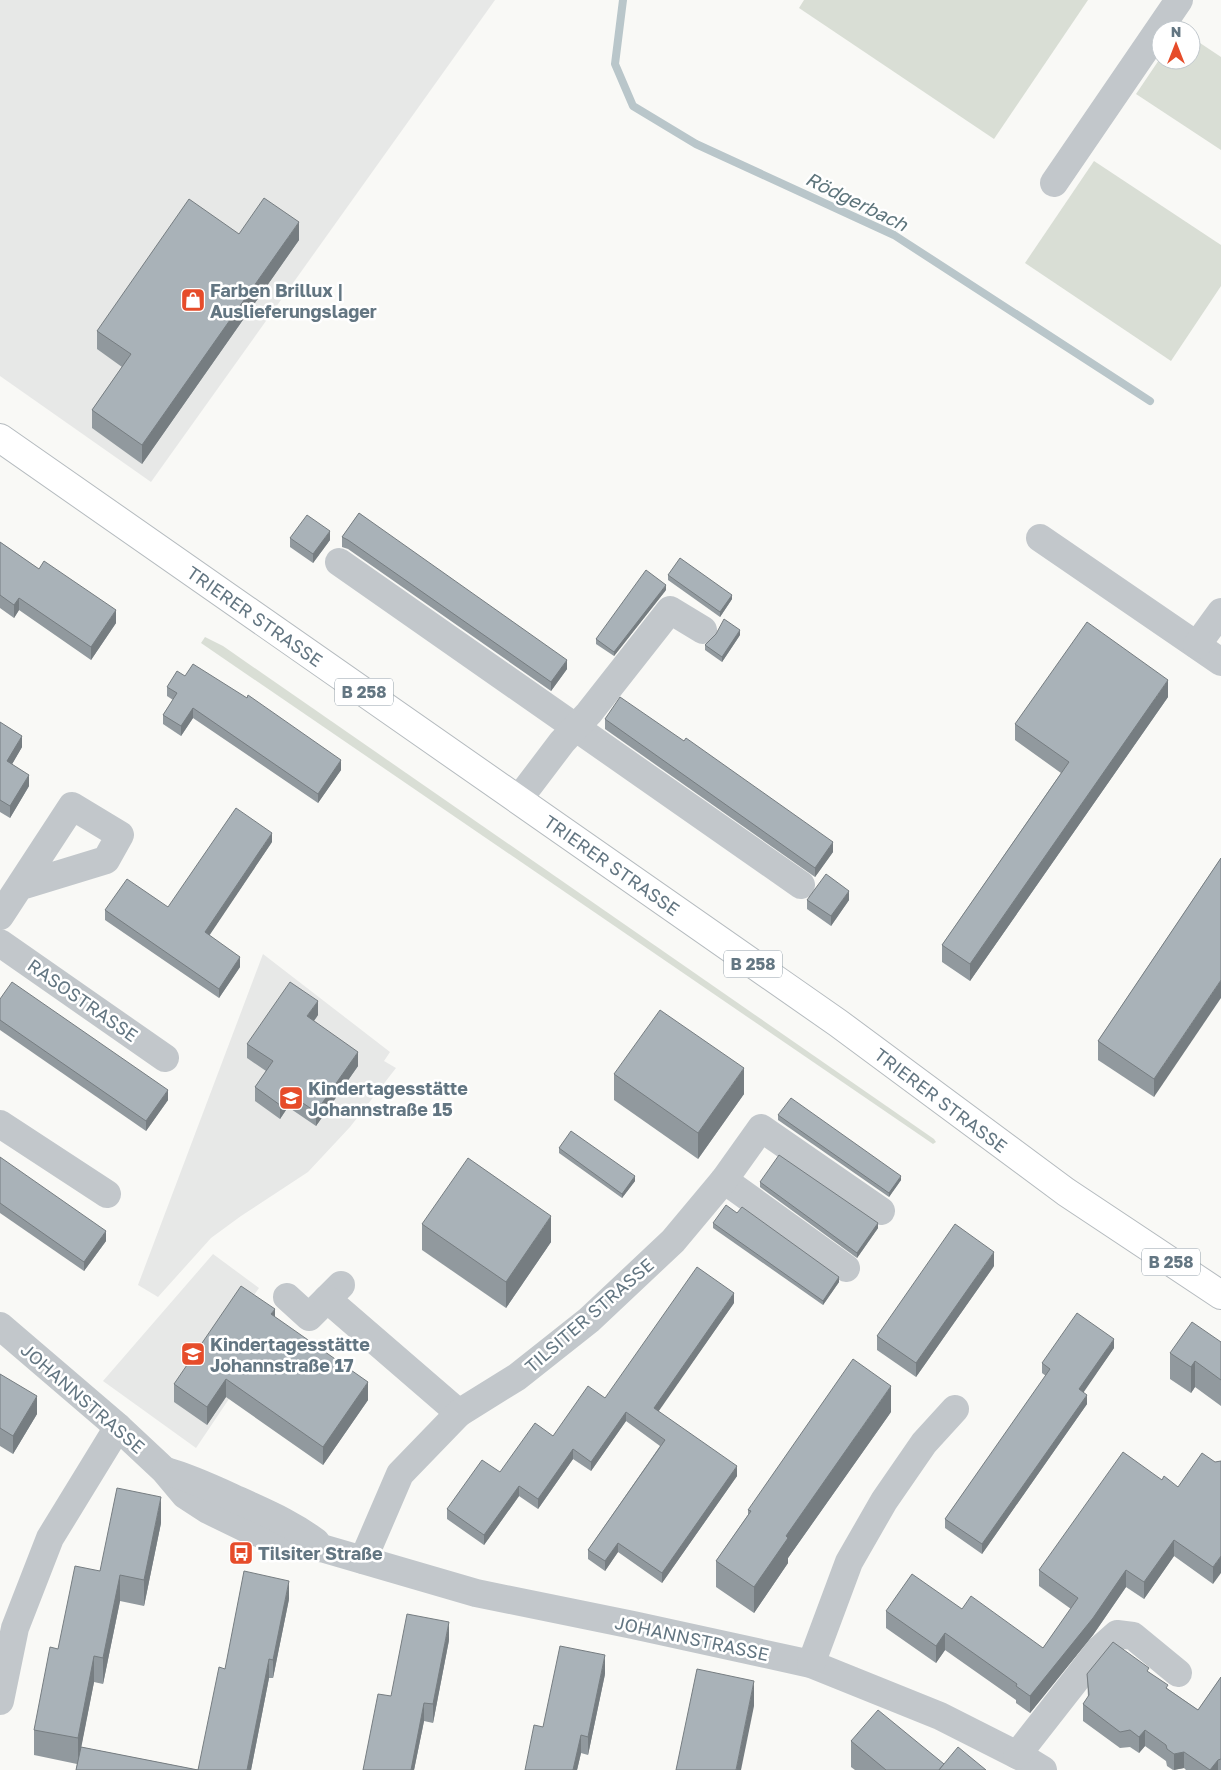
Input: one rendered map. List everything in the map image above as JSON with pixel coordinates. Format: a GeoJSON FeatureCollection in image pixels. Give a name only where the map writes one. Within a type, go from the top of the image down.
{"type":"FeatureCollection","features":[{"type":"Feature","properties":{"kind":"main road","name":"TRIERER STRASSE"},"geometry":{"type":"LineString","coordinates":[[0,438],[838,1023],[1066,1192],[1221,1295]]}},
{"type":"Feature","properties":{"kind":"street"},"geometry":{"type":"LineString","coordinates":[[1054,183],[1179,0]]}},
{"type":"Feature","properties":{"kind":"street"},"geometry":{"type":"LineString","coordinates":[[1040,538],[1221,662]]}},
{"type":"Feature","properties":{"kind":"street"},"geometry":{"type":"LineString","coordinates":[[339,562],[801,884]]}},
{"type":"Feature","properties":{"kind":"street"},"geometry":{"type":"LineString","coordinates":[[518,800],[562,742],[589,713],[670,610],[703,630]]}},
{"type":"Feature","properties":{"kind":"street"},"geometry":{"type":"LineString","coordinates":[[1197,645],[1221,612]]}},
{"type":"Feature","properties":{"kind":"street"},"geometry":{"type":"LineString","coordinates":[[0,916],[20,886]]}},
{"type":"Feature","properties":{"kind":"street","name":"RASOSTRASSE"},"geometry":{"type":"LineString","coordinates":[[0,943],[165,1058]]}},
{"type":"Feature","properties":{"kind":"street"},"geometry":{"type":"LineString","coordinates":[[0,1124],[107,1194]]}},
{"type":"Feature","properties":{"kind":"street","name":"TILSITER STRASSE"},"geometry":{"type":"LineString","coordinates":[[363,1560],[400,1474],[459,1413],[517,1376],[589,1320],[673,1241],[724,1180],[762,1128],[881,1211]]}},
{"type":"Feature","properties":{"kind":"street"},"geometry":{"type":"LineString","coordinates":[[724,1180],[846,1268]]}},
{"type":"Feature","properties":{"kind":"street"},"geometry":{"type":"LineString","coordinates":[[288,1297],[309,1318],[334,1292],[459,1413]]}},
{"type":"Feature","properties":{"kind":"street","name":"JOHANNSTRASSE"},"geometry":{"type":"LineString","coordinates":[[0,1326],[118,1427],[164,1470],[189,1477],[275,1516],[295,1527],[325,1549],[476,1593],[811,1664],[940,1716],[1043,1770]]}},
{"type":"Feature","properties":{"kind":"street"},"geometry":{"type":"LineString","coordinates":[[811,1664],[849,1562],[884,1501],[924,1443],[955,1409]]}},
{"type":"Feature","properties":{"kind":"street"},"geometry":{"type":"LineString","coordinates":[[1,1688],[16,1628],[50,1538],[118,1427]]}},
{"type":"Feature","properties":{"kind":"street"},"geometry":{"type":"LineString","coordinates":[[1017,1755],[1100,1649],[1117,1634],[1133,1636],[1178,1673]]}},
{"type":"Feature","properties":{"kind":"shaded area"},"geometry":{"type":"Polygon","coordinates":[[[0,0],[495,0],[151,482],[0,376],[0,0]]]}},
{"type":"Feature","properties":{"kind":"shaded area"},"geometry":{"type":"Polygon","coordinates":[[[804,0],[1088,0],[994,139],[799,8],[804,0]]]}},
{"type":"Feature","properties":{"kind":"shaded area"},"geometry":{"type":"Polygon","coordinates":[[[1201,44],[1221,57],[1221,150],[1136,94],[1152,70],[1201,70],[1201,44]]]}},
{"type":"Feature","properties":{"kind":"shaded area"},"geometry":{"type":"Polygon","coordinates":[[[1094,161],[1221,245],[1221,286],[1171,361],[1025,263],[1094,161]]]}},
{"type":"Feature","properties":{"kind":"shaded area"},"geometry":{"type":"Polygon","coordinates":[[[205,637],[223,646],[936,1142],[933,1144],[201,643],[205,637]]]}},
{"type":"Feature","properties":{"kind":"shaded area","name":"Kindertagesstätte Johannstraße 15"},"geometry":{"type":"Polygon","coordinates":[[[263,954],[390,1052],[384,1061],[396,1068],[350,1127],[308,1172],[211,1238],[158,1297],[138,1285],[263,954]]]}},
{"type":"Feature","properties":{"kind":"shaded area","name":"Kindertagesstätte Johannstraße 17"},"geometry":{"type":"Polygon","coordinates":[[[213,1254],[259,1288],[247,1305],[278,1326],[196,1448],[103,1381],[213,1254]]]}},
{"type":"Feature","properties":{"kind":"building","name":"Farben Brillux | Auslieferungslager"},"geometry":{"type":"Polygon","coordinates":[[[264,198],[299,222],[142,445],[92,410],[131,354],[97,331],[189,199],[239,234],[264,198]]]}},
{"type":"Feature","properties":{"kind":"building"},"geometry":{"type":"Polygon","coordinates":[[[359,513],[567,660],[551,682],[342,537],[359,513]]]}},
{"type":"Feature","properties":{"kind":"building"},"geometry":{"type":"Polygon","coordinates":[[[307,515],[330,531],[313,554],[290,538],[307,515]]]}},
{"type":"Feature","properties":{"kind":"building"},"geometry":{"type":"Polygon","coordinates":[[[0,542],[39,569],[44,561],[116,610],[91,647],[19,598],[14,605],[0,595],[0,542]]]}},
{"type":"Feature","properties":{"kind":"building"},"geometry":{"type":"Polygon","coordinates":[[[680,558],[732,595],[720,612],[668,575],[680,558]]]}},
{"type":"Feature","properties":{"kind":"building"},"geometry":{"type":"Polygon","coordinates":[[[646,570],[666,585],[614,652],[596,639],[646,570]]]}},
{"type":"Feature","properties":{"kind":"building"},"geometry":{"type":"Polygon","coordinates":[[[724,619],[740,630],[722,657],[705,645],[716,634],[724,619]]]}},
{"type":"Feature","properties":{"kind":"building"},"geometry":{"type":"Polygon","coordinates":[[[1087,622],[1168,680],[970,964],[942,945],[1069,762],[1015,724],[1087,622]]]}},
{"type":"Feature","properties":{"kind":"building"},"geometry":{"type":"Polygon","coordinates":[[[193,664],[247,698],[248,695],[341,760],[318,794],[193,708],[181,726],[163,715],[177,693],[167,687],[177,671],[185,676],[193,664]]]}},
{"type":"Feature","properties":{"kind":"building"},"geometry":{"type":"Polygon","coordinates":[[[620,697],[684,741],[686,738],[833,842],[815,868],[605,719],[620,697]]]}},
{"type":"Feature","properties":{"kind":"building"},"geometry":{"type":"Polygon","coordinates":[[[0,722],[22,736],[7,761],[29,775],[10,806],[0,800],[0,722]]]}},
{"type":"Feature","properties":{"kind":"building"},"geometry":{"type":"Polygon","coordinates":[[[236,808],[272,833],[205,932],[240,957],[219,989],[105,910],[127,879],[168,907],[236,808]]]}},
{"type":"Feature","properties":{"kind":"building"},"geometry":{"type":"Polygon","coordinates":[[[1221,858],[1221,980],[1154,1079],[1098,1041],[1221,858]]]}},
{"type":"Feature","properties":{"kind":"building"},"geometry":{"type":"Polygon","coordinates":[[[826,874],[849,891],[831,916],[807,900],[826,874]]]}},
{"type":"Feature","properties":{"kind":"building"},"geometry":{"type":"Polygon","coordinates":[[[12,982],[168,1090],[146,1121],[0,1020],[0,999],[12,982]]]}},
{"type":"Feature","properties":{"kind":"building"},"geometry":{"type":"Polygon","coordinates":[[[290,982],[318,1001],[307,1016],[358,1052],[316,1112],[288,1093],[280,1105],[255,1087],[273,1061],[247,1044],[290,982]]]}},
{"type":"Feature","properties":{"kind":"building"},"geometry":{"type":"Polygon","coordinates":[[[660,1010],[744,1068],[698,1133],[614,1074],[660,1010]]]}},
{"type":"Feature","properties":{"kind":"building"},"geometry":{"type":"Polygon","coordinates":[[[791,1098],[901,1176],[889,1193],[778,1115],[791,1098]]]}},
{"type":"Feature","properties":{"kind":"building"},"geometry":{"type":"Polygon","coordinates":[[[571,1131],[635,1176],[622,1194],[559,1148],[571,1131]]]}},
{"type":"Feature","properties":{"kind":"building"},"geometry":{"type":"Polygon","coordinates":[[[779,1155],[878,1223],[857,1253],[760,1182],[779,1155]]]}},
{"type":"Feature","properties":{"kind":"building"},"geometry":{"type":"Polygon","coordinates":[[[0,1157],[106,1231],[84,1262],[0,1203],[0,1157]]]}},
{"type":"Feature","properties":{"kind":"building"},"geometry":{"type":"Polygon","coordinates":[[[468,1158],[551,1216],[506,1282],[422,1224],[468,1158]]]}},
{"type":"Feature","properties":{"kind":"building"},"geometry":{"type":"Polygon","coordinates":[[[726,1205],[737,1213],[742,1207],[839,1277],[823,1301],[713,1223],[726,1205]]]}},
{"type":"Feature","properties":{"kind":"building"},"geometry":{"type":"Polygon","coordinates":[[[955,1224],[994,1252],[916,1363],[877,1336],[955,1224]]]}},
{"type":"Feature","properties":{"kind":"building"},"geometry":{"type":"Polygon","coordinates":[[[697,1267],[734,1293],[654,1408],[737,1466],[662,1573],[618,1543],[605,1561],[588,1550],[665,1440],[626,1412],[591,1462],[573,1449],[538,1499],[519,1486],[484,1535],[447,1509],[482,1460],[500,1472],[535,1423],[553,1436],[588,1386],[605,1398],[697,1267]]]}},
{"type":"Feature","properties":{"kind":"building"},"geometry":{"type":"Polygon","coordinates":[[[241,1286],[275,1309],[271,1314],[368,1382],[323,1447],[226,1379],[207,1407],[174,1384],[241,1286]]]}},
{"type":"Feature","properties":{"kind":"building"},"geometry":{"type":"Polygon","coordinates":[[[1077,1313],[1114,1339],[1079,1389],[1087,1395],[982,1544],[945,1519],[1050,1369],[1042,1363],[1077,1313]]]}},
{"type":"Feature","properties":{"kind":"building"},"geometry":{"type":"Polygon","coordinates":[[[1192,1322],[1221,1342],[1221,1380],[1195,1361],[1191,1367],[1170,1353],[1192,1322]]]}},
{"type":"Feature","properties":{"kind":"building"},"geometry":{"type":"Polygon","coordinates":[[[853,1359],[891,1386],[786,1536],[788,1538],[754,1587],[716,1561],[751,1511],[748,1510],[853,1359]]]}},
{"type":"Feature","properties":{"kind":"building"},"geometry":{"type":"Polygon","coordinates":[[[0,1374],[37,1396],[13,1436],[0,1428],[0,1374]]]}},
{"type":"Feature","properties":{"kind":"building"},"geometry":{"type":"Polygon","coordinates":[[[1123,1452],[1162,1480],[1164,1476],[1178,1487],[1202,1453],[1215,1462],[1221,1461],[1221,1556],[1213,1567],[1174,1540],[1144,1582],[1126,1570],[1093,1618],[1030,1696],[1016,1686],[1017,1684],[945,1633],[936,1646],[886,1611],[912,1574],[962,1609],[971,1596],[1043,1648],[1078,1598],[1039,1570],[1123,1452]]]}},
{"type":"Feature","properties":{"kind":"building"},"geometry":{"type":"Polygon","coordinates":[[[117,1488],[161,1497],[144,1580],[120,1575],[103,1658],[94,1656],[78,1738],[34,1730],[50,1647],[58,1649],[75,1566],[100,1571],[117,1488]]]}},
{"type":"Feature","properties":{"kind":"building"},"geometry":{"type":"Polygon","coordinates":[[[244,1571],[289,1581],[273,1660],[269,1659],[247,1770],[198,1770],[219,1667],[225,1669],[244,1571]]]}},
{"type":"Feature","properties":{"kind":"building"},"geometry":{"type":"Polygon","coordinates":[[[407,1614],[449,1622],[433,1704],[424,1703],[411,1770],[363,1770],[378,1694],[391,1696],[407,1614]]]}},
{"type":"Feature","properties":{"kind":"building"},"geometry":{"type":"Polygon","coordinates":[[[1113,1642],[1149,1668],[1147,1671],[1168,1685],[1166,1688],[1198,1710],[1221,1677],[1221,1759],[1210,1770],[1184,1752],[1174,1754],[1167,1749],[1166,1745],[1145,1730],[1139,1737],[1130,1730],[1120,1732],[1083,1704],[1089,1695],[1087,1674],[1113,1642]]]}},
{"type":"Feature","properties":{"kind":"building"},"geometry":{"type":"Polygon","coordinates":[[[560,1646],[605,1655],[588,1737],[581,1735],[573,1770],[525,1770],[534,1725],[543,1727],[560,1646]]]}},
{"type":"Feature","properties":{"kind":"building"},"geometry":{"type":"Polygon","coordinates":[[[697,1669],[754,1681],[736,1770],[676,1770],[697,1669]]]}},
{"type":"Feature","properties":{"kind":"building"},"geometry":{"type":"Polygon","coordinates":[[[878,1710],[944,1764],[939,1770],[886,1770],[851,1741],[878,1710]]]}},
{"type":"Feature","properties":{"kind":"building"},"geometry":{"type":"Polygon","coordinates":[[[81,1747],[198,1770],[76,1770],[81,1747]]]}},
{"type":"Feature","properties":{"kind":"building"},"geometry":{"type":"Polygon","coordinates":[[[958,1747],[986,1770],[939,1770],[958,1747]]]}},
{"type":"Feature","properties":{"kind":"waterway","name":"Rödgerbach"},"geometry":{"type":"LineString","coordinates":[[623,0],[615,64],[633,106],[696,144],[894,235],[1150,401]]}},
{"type":"Feature","properties":{"kind":"place","name":"Farben Brillux | Auslieferungslager"},"geometry":{"type":"Point","coordinates":[193,300]}},
{"type":"Feature","properties":{"kind":"place","name":"Kindertagesstätte Johannstraße 15"},"geometry":{"type":"Point","coordinates":[291,1098]}},
{"type":"Feature","properties":{"kind":"place","name":"Kindertagesstätte Johannstraße 17"},"geometry":{"type":"Point","coordinates":[193,1354]}},
{"type":"Feature","properties":{"kind":"place","name":"Tilsiter Straße"},"geometry":{"type":"Point","coordinates":[241,1553]}}]}
